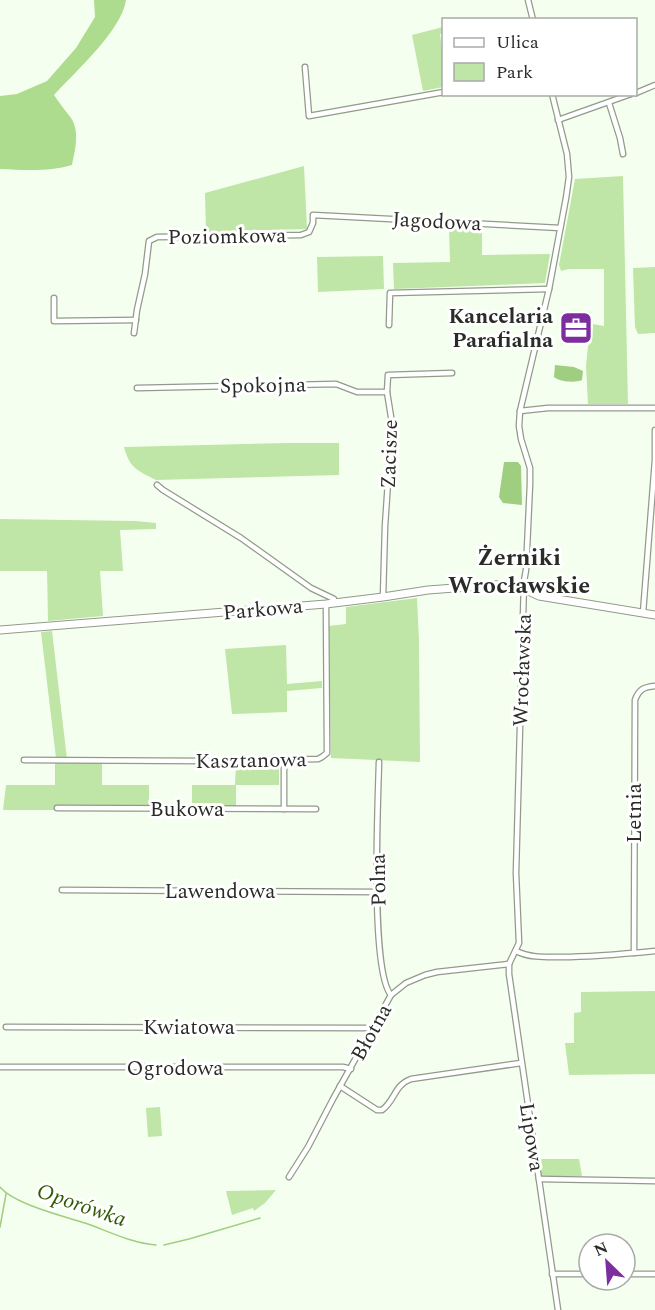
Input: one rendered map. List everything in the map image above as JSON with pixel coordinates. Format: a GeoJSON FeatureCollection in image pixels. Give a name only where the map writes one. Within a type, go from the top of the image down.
{"type":"FeatureCollection","features":[{"type":"Feature","properties":{"kind":"street"},"geometry":{"type":"LineString","coordinates":[[528,0],[532,18]]}},
{"type":"Feature","properties":{"kind":"street"},"geometry":{"type":"LineString","coordinates":[[305,67],[309,116],[442,92]]}},
{"type":"Feature","properties":{"kind":"street"},"geometry":{"type":"LineString","coordinates":[[637,93],[655,85]]}},
{"type":"Feature","properties":{"kind":"street","name":"Wrocławska"},"geometry":{"type":"LineString","coordinates":[[509,964],[519,943],[516,873],[524,581],[530,484],[530,468],[519,426],[520,411],[549,289],[569,177],[567,154],[552,96]]}},
{"type":"Feature","properties":{"kind":"street"},"geometry":{"type":"LineString","coordinates":[[558,120],[626,96]]}},
{"type":"Feature","properties":{"kind":"street"},"geometry":{"type":"LineString","coordinates":[[609,103],[624,154]]}},
{"type":"Feature","properties":{"kind":"street","name":"Jagodowa"},"geometry":{"type":"LineString","coordinates":[[313,215],[560,228]]}},
{"type":"Feature","properties":{"kind":"street","name":"Poziomkowa"},"geometry":{"type":"LineString","coordinates":[[134,333],[149,241],[152,239],[158,237],[301,235],[309,232],[313,223],[313,215]]}},
{"type":"Feature","properties":{"kind":"street"},"geometry":{"type":"LineString","coordinates":[[389,325],[390,293],[549,289]]}},
{"type":"Feature","properties":{"kind":"street"},"geometry":{"type":"LineString","coordinates":[[54,298],[54,321],[136,320]]}},
{"type":"Feature","properties":{"kind":"street","name":"Zacisze"},"geometry":{"type":"LineString","coordinates":[[383,597],[392,423],[387,392],[388,375],[452,373]]}},
{"type":"Feature","properties":{"kind":"street","name":"Spokojna"},"geometry":{"type":"LineString","coordinates":[[137,388],[336,384],[357,392],[387,392]]}},
{"type":"Feature","properties":{"kind":"street"},"geometry":{"type":"LineString","coordinates":[[520,411],[548,408],[655,408]]}},
{"type":"Feature","properties":{"kind":"street"},"geometry":{"type":"LineString","coordinates":[[643,613],[655,460],[655,430]]}},
{"type":"Feature","properties":{"kind":"street"},"geometry":{"type":"LineString","coordinates":[[157,484],[163,490],[241,538],[311,588],[334,599],[335,603]]}},
{"type":"Feature","properties":{"kind":"street","name":"Parkowa"},"geometry":{"type":"LineString","coordinates":[[0,630],[326,604],[428,590],[508,584],[539,596],[655,615]]}},
{"type":"Feature","properties":{"kind":"street","name":"Kasztanowa"},"geometry":{"type":"LineString","coordinates":[[24,760],[318,759],[327,753],[326,604]]}},
{"type":"Feature","properties":{"kind":"street","name":"Letnia"},"geometry":{"type":"LineString","coordinates":[[634,953],[635,700],[641,689],[655,686]]}},
{"type":"Feature","properties":{"kind":"street"},"geometry":{"type":"LineString","coordinates":[[284,759],[284,809]]}},
{"type":"Feature","properties":{"kind":"street","name":"Polna"},"geometry":{"type":"LineString","coordinates":[[379,762],[377,834],[380,938],[387,990],[392,995]]}},
{"type":"Feature","properties":{"kind":"street","name":"Bukowa"},"geometry":{"type":"LineString","coordinates":[[57,808],[316,809]]}},
{"type":"Feature","properties":{"kind":"street","name":"Lawendowa"},"geometry":{"type":"LineString","coordinates":[[63,890],[378,892]]}},
{"type":"Feature","properties":{"kind":"street"},"geometry":{"type":"LineString","coordinates":[[516,951],[529,956],[552,957],[601,956],[655,951]]}},
{"type":"Feature","properties":{"kind":"street","name":"Błotna"},"geometry":{"type":"LineString","coordinates":[[289,1178],[392,995],[406,983],[425,975],[509,964]]}},
{"type":"Feature","properties":{"kind":"street","name":"Lipowa"},"geometry":{"type":"LineString","coordinates":[[509,964],[510,988],[558,1310]]}},
{"type":"Feature","properties":{"kind":"street","name":"Kwiatowa"},"geometry":{"type":"LineString","coordinates":[[6,1027],[373,1028]]}},
{"type":"Feature","properties":{"kind":"street"},"geometry":{"type":"LineString","coordinates":[[340,1086],[377,1110],[382,1110],[386,1108],[399,1086],[411,1079],[521,1063]]}},
{"type":"Feature","properties":{"kind":"street","name":"Ogrodowa"},"geometry":{"type":"LineString","coordinates":[[0,1067],[343,1067],[351,1069]]}},
{"type":"Feature","properties":{"kind":"street"},"geometry":{"type":"LineString","coordinates":[[538,1179],[655,1181]]}},
{"type":"Feature","properties":{"kind":"street"},"geometry":{"type":"LineString","coordinates":[[552,1274],[577,1274]]}},
{"type":"Feature","properties":{"kind":"street"},"geometry":{"type":"LineString","coordinates":[[637,1274],[655,1274]]}},
{"type":"Feature","properties":{"kind":"green space"},"geometry":{"type":"Polygon","coordinates":[[[442,27],[440,34],[442,87],[423,91],[412,35],[442,27]]]}},
{"type":"Feature","properties":{"kind":"green space"},"geometry":{"type":"Polygon","coordinates":[[[304,166],[307,229],[206,232],[205,193],[304,166]]]}},
{"type":"Feature","properties":{"kind":"green space"},"geometry":{"type":"Polygon","coordinates":[[[623,176],[628,404],[588,404],[586,366],[588,346],[592,342],[593,324],[604,326],[604,269],[561,271],[559,265],[575,179],[623,176]]]}},
{"type":"Feature","properties":{"kind":"green space"},"geometry":{"type":"Polygon","coordinates":[[[449,226],[482,228],[482,255],[550,254],[545,283],[394,289],[393,263],[450,262],[449,226]]]}},
{"type":"Feature","properties":{"kind":"green space"},"geometry":{"type":"Polygon","coordinates":[[[383,256],[384,289],[318,292],[317,257],[383,256]]]}},
{"type":"Feature","properties":{"kind":"green space"},"geometry":{"type":"Polygon","coordinates":[[[655,267],[655,333],[638,334],[635,327],[633,268],[655,267]]]}},
{"type":"Feature","properties":{"kind":"green space"},"geometry":{"type":"Polygon","coordinates":[[[339,443],[339,475],[156,480],[135,468],[124,447],[339,443]]]}},
{"type":"Feature","properties":{"kind":"green space"},"geometry":{"type":"Polygon","coordinates":[[[0,519],[135,521],[156,523],[156,529],[120,530],[123,571],[100,571],[103,616],[48,621],[47,571],[0,571],[0,519]]]}},
{"type":"Feature","properties":{"kind":"green space"},"geometry":{"type":"Polygon","coordinates":[[[417,598],[420,762],[331,758],[329,626],[346,624],[346,607],[417,598]]]}},
{"type":"Feature","properties":{"kind":"green space"},"geometry":{"type":"Polygon","coordinates":[[[52,631],[67,759],[56,758],[41,632],[52,631]]]}},
{"type":"Feature","properties":{"kind":"green space"},"geometry":{"type":"Polygon","coordinates":[[[286,645],[287,684],[322,681],[322,688],[287,691],[287,712],[232,714],[225,649],[286,645]]]}},
{"type":"Feature","properties":{"kind":"green space"},"geometry":{"type":"Polygon","coordinates":[[[55,762],[102,763],[102,785],[149,785],[149,806],[55,806],[55,810],[3,810],[6,785],[55,785],[55,762]]]}},
{"type":"Feature","properties":{"kind":"green space"},"geometry":{"type":"Polygon","coordinates":[[[236,763],[275,763],[279,767],[279,785],[236,785],[236,806],[192,806],[192,785],[235,785],[236,763]]]}},
{"type":"Feature","properties":{"kind":"green space"},"geometry":{"type":"Polygon","coordinates":[[[655,991],[655,1074],[569,1075],[565,1043],[574,1043],[574,1013],[581,1012],[581,992],[655,991]]]}},
{"type":"Feature","properties":{"kind":"green space"},"geometry":{"type":"Polygon","coordinates":[[[160,1107],[162,1136],[148,1137],[146,1108],[160,1107]]]}},
{"type":"Feature","properties":{"kind":"green space"},"geometry":{"type":"Polygon","coordinates":[[[539,1159],[579,1159],[582,1176],[541,1176],[539,1159]]]}},
{"type":"Feature","properties":{"kind":"green space"},"geometry":{"type":"Polygon","coordinates":[[[276,1190],[265,1203],[254,1211],[253,1208],[232,1215],[226,1191],[276,1190]]]}},
{"type":"Feature","properties":{"kind":"shaded area"},"geometry":{"type":"Polygon","coordinates":[[[94,0],[126,0],[123,12],[107,37],[54,95],[74,123],[76,141],[72,165],[45,170],[0,169],[0,96],[17,94],[47,81],[76,48],[95,17],[94,0]]]}},
{"type":"Feature","properties":{"kind":"shaded area"},"geometry":{"type":"Polygon","coordinates":[[[555,365],[574,367],[583,371],[582,380],[568,382],[556,379],[554,377],[555,365]]]}},
{"type":"Feature","properties":{"kind":"shaded area"},"geometry":{"type":"Polygon","coordinates":[[[504,462],[518,462],[521,466],[522,505],[503,503],[499,497],[504,462]]]}},
{"type":"Feature","properties":{"kind":"waterway","name":"Oporówka"},"geometry":{"type":"LineString","coordinates":[[0,1187],[16,1199],[40,1209],[129,1239],[156,1245]]}},
{"type":"Feature","properties":{"kind":"waterway"},"geometry":{"type":"LineString","coordinates":[[0,1227],[6,1194]]}},
{"type":"Feature","properties":{"kind":"waterway","name":"Oporówka"},"geometry":{"type":"LineString","coordinates":[[164,1245],[260,1218]]}},
{"type":"Feature","properties":{"kind":"place","name":"Kancelaria Parafialna"},"geometry":{"type":"Point","coordinates":[576,328]}},
{"type":"Feature","properties":{"kind":"district","name":"Żerniki Wrocławskie"},"geometry":{"type":"Point","coordinates":[519,571]}}]}
